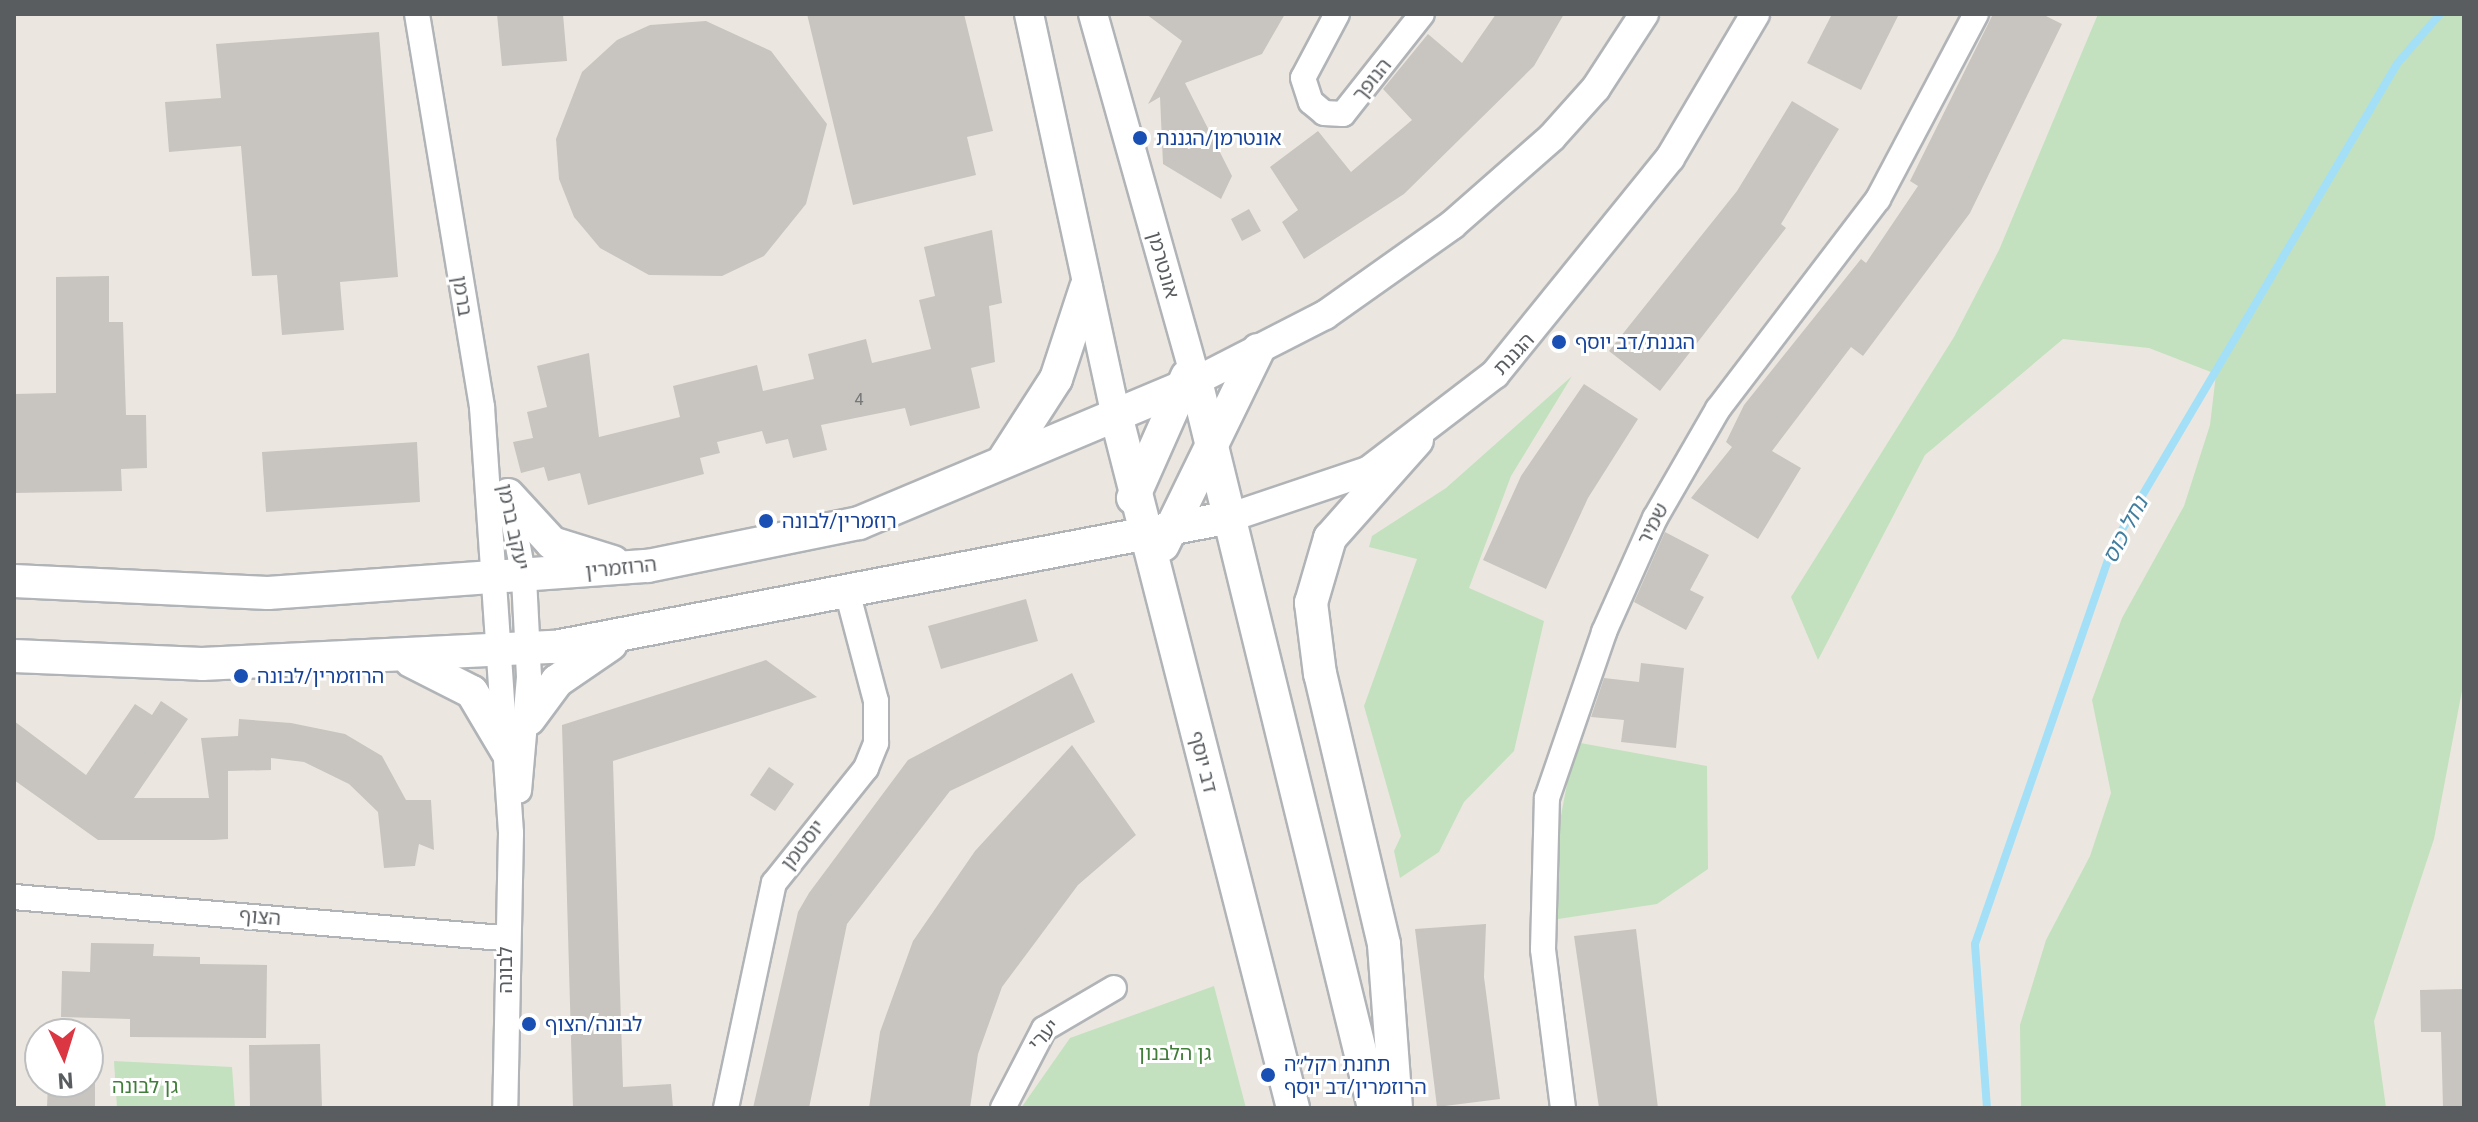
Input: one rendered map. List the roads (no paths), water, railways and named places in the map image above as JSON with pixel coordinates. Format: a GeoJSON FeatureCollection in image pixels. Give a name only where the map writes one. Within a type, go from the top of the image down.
{"type":"FeatureCollection","features":[{"type":"Feature","properties":{"kind":"main road"},"geometry":{"type":"LineString","coordinates":[[1005,458],[1056,379],[1086,288]]}},
{"type":"Feature","properties":{"kind":"main road"},"geometry":{"type":"LineString","coordinates":[[14,656],[132,664],[404,658],[514,650],[623,637],[1158,535],[1258,350]]}},
{"type":"Feature","properties":{"kind":"main road"},"geometry":{"type":"LineString","coordinates":[[1105,546],[1136,492],[1190,378]]}},
{"type":"Feature","properties":{"kind":"main road","name":"הרוזמרין"},"geometry":{"type":"LineString","coordinates":[[14,581],[268,593],[648,566],[859,523],[1005,458],[1116,415],[1190,378]]}},
{"type":"Feature","properties":{"kind":"main road","name":"אונטרמן"},"geometry":{"type":"LineString","coordinates":[[1190,378],[1211,439],[1231,517]]}},
{"type":"Feature","properties":{"kind":"main road","name":"דב יוסף"},"geometry":{"type":"LineString","coordinates":[[1116,415],[1136,492],[1158,535],[1157,573],[1293,1108]]}},
{"type":"Feature","properties":{"kind":"main road"},"geometry":{"type":"LineString","coordinates":[[1396,1108],[1384,944],[1320,674],[1311,603],[1330,538],[1417,440]]}},
{"type":"Feature","properties":{"kind":"main road"},"geometry":{"type":"LineString","coordinates":[[508,495],[552,543],[648,566]]}},
{"type":"Feature","properties":{"kind":"main road"},"geometry":{"type":"LineString","coordinates":[[1231,517],[1374,1108]]}},
{"type":"Feature","properties":{"kind":"main road","name":"הגננת"},"geometry":{"type":"LineString","coordinates":[[1158,535],[1231,517]]}},
{"type":"Feature","properties":{"kind":"main road"},"geometry":{"type":"LineString","coordinates":[[529,719],[557,681],[623,637]]}},
{"type":"Feature","properties":{"kind":"main road"},"geometry":{"type":"LineString","coordinates":[[404,658],[472,692],[507,751]]}},
{"type":"Feature","properties":{"kind":"street","name":"ברמן"},"geometry":{"type":"LineString","coordinates":[[417,14],[510,578]]}},
{"type":"Feature","properties":{"kind":"street"},"geometry":{"type":"LineString","coordinates":[[1029,14],[1116,415]]}},
{"type":"Feature","properties":{"kind":"street","name":"אונטרמן"},"geometry":{"type":"LineString","coordinates":[[1093,14],[1190,378]]}},
{"type":"Feature","properties":{"kind":"street","name":"הנופך"},"geometry":{"type":"LineString","coordinates":[[1337,14],[1303,78],[1311,102],[1324,113],[1343,114],[1422,14]]}},
{"type":"Feature","properties":{"kind":"street"},"geometry":{"type":"LineString","coordinates":[[1190,378],[1258,350],[1378,282],[1452,225],[1552,137],[1596,88],[1644,14]]}},
{"type":"Feature","properties":{"kind":"street","name":"הגננת"},"geometry":{"type":"LineString","coordinates":[[1231,517],[1343,483],[1417,440],[1495,374],[1603,249],[1670,158],[1755,14]]}},
{"type":"Feature","properties":{"kind":"street","name":"שמיר"},"geometry":{"type":"LineString","coordinates":[[1563,1108],[1543,949],[1547,798],[1604,632],[1655,518],[1718,409],[1878,199],[1976,14]]}},
{"type":"Feature","properties":{"kind":"street","name":"יעקב ברמן"},"geometry":{"type":"LineString","coordinates":[[482,407],[508,495],[510,578]]}},
{"type":"Feature","properties":{"kind":"street","name":"לבונה"},"geometry":{"type":"LineString","coordinates":[[505,1108],[506,938],[511,833],[507,751],[514,650],[510,578]]}},
{"type":"Feature","properties":{"kind":"street","name":"יוסטמן"},"geometry":{"type":"LineString","coordinates":[[726,1108],[774,883],[866,768],[876,743],[876,701],[848,595]]}},
{"type":"Feature","properties":{"kind":"street","name":"לבונה"},"geometry":{"type":"LineString","coordinates":[[511,833],[529,719],[514,650]]}},
{"type":"Feature","properties":{"kind":"street","name":"הצוף"},"geometry":{"type":"LineString","coordinates":[[14,897],[506,938]]}},
{"type":"Feature","properties":{"kind":"street","name":"יערי"},"geometry":{"type":"LineString","coordinates":[[1003,1108],[1044,1029],[1114,988]]}},
{"type":"Feature","properties":{"kind":"waterway","name":"נחל כוס"},"geometry":{"type":"LineString","coordinates":[[1987,1108],[1975,944],[2113,545],[2397,64],[2440,14]]}},
{"type":"Feature","properties":{"kind":"place","name":"אונטרמן/הגננת"},"geometry":{"type":"Point","coordinates":[1140,138]}},
{"type":"Feature","properties":{"kind":"place","name":"הגננת/דב יוסף"},"geometry":{"type":"Point","coordinates":[1559,342]}},
{"type":"Feature","properties":{"kind":"place","name":"רוזמרין/לבונה"},"geometry":{"type":"Point","coordinates":[766,521]}},
{"type":"Feature","properties":{"kind":"place","name":"הרוזמרין/לבונה"},"geometry":{"type":"Point","coordinates":[241,676]}},
{"type":"Feature","properties":{"kind":"place","name":"לבונה/הצוף"},"geometry":{"type":"Point","coordinates":[529,1024]}},
{"type":"Feature","properties":{"kind":"place","name":"תחנת רקל״ה הרוזמרין/דב יוסף"},"geometry":{"type":"Point","coordinates":[1268,1075]}},
{"type":"Feature","properties":{"kind":"park label","name":"גן הלבנון"},"geometry":{"type":"Point","coordinates":[1175,1053]}},
{"type":"Feature","properties":{"kind":"park label","name":"גן לבונה"},"geometry":{"type":"Point","coordinates":[145,1086]}}]}
